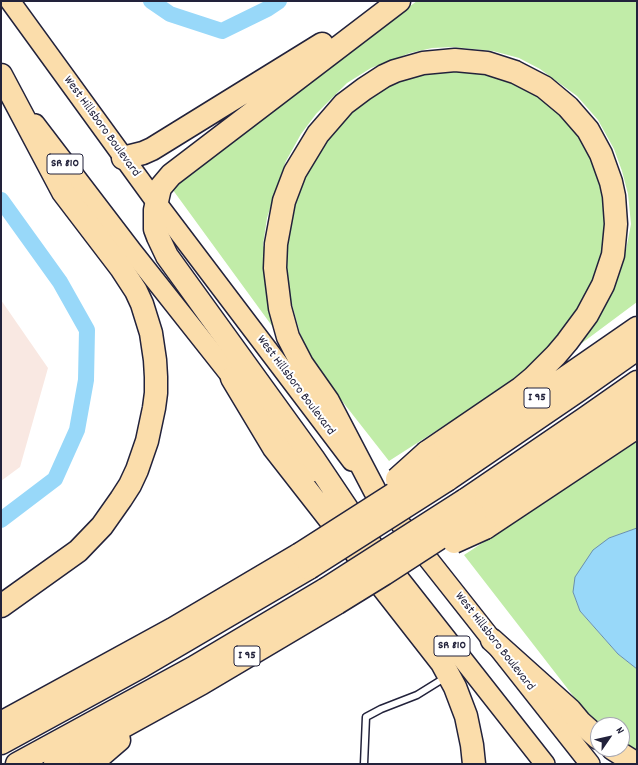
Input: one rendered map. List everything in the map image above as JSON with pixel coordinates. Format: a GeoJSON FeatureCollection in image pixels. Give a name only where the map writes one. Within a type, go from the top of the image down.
{"type":"FeatureCollection","features":[{"type":"Feature","properties":{"kind":"highway"},"geometry":{"type":"LineString","coordinates":[[123,158],[152,149],[393,1]]}},
{"type":"Feature","properties":{"kind":"highway"},"geometry":{"type":"LineString","coordinates":[[352,527],[313,458],[167,256],[160,244],[155,228],[154,218],[160,188],[171,175],[399,1]]}},
{"type":"Feature","properties":{"kind":"highway"},"geometry":{"type":"LineString","coordinates":[[375,491],[328,401],[302,364],[288,336],[280,308],[275,268],[276,244],[280,216],[289,187],[302,158],[327,123],[344,104],[384,76],[409,66],[438,60],[470,61],[487,63],[515,72],[544,87],[568,107],[588,130],[604,161],[614,196],[616,224],[613,255],[603,285],[588,315],[556,355],[437,466]]}},
{"type":"Feature","properties":{"kind":"highway"},"geometry":{"type":"LineString","coordinates":[[1,75],[63,192],[121,268],[136,291],[151,332],[156,377],[156,393],[152,424],[137,470],[121,499],[102,526],[78,551],[1,606]]}},
{"type":"Feature","properties":{"kind":"highway","name":"I 95"},"geometry":{"type":"LineString","coordinates":[[1,723],[173,629],[304,561],[437,466],[637,328]]}},
{"type":"Feature","properties":{"kind":"highway"},"geometry":{"type":"LineString","coordinates":[[1,743],[142,666],[304,561],[437,466],[579,390],[637,349]]}},
{"type":"Feature","properties":{"kind":"highway"},"geometry":{"type":"LineString","coordinates":[[232,378],[274,448],[432,650],[449,675],[466,716],[474,764]]}},
{"type":"Feature","properties":{"kind":"highway"},"geometry":{"type":"LineString","coordinates":[[475,514],[584,419],[637,382]]}},
{"type":"Feature","properties":{"kind":"highway"},"geometry":{"type":"LineString","coordinates":[[475,514],[537,474],[637,403]]}},
{"type":"Feature","properties":{"kind":"highway"},"geometry":{"type":"LineString","coordinates":[[17,764],[193,668],[331,596],[475,514],[637,427]]}},
{"type":"Feature","properties":{"kind":"highway","name":"I 95"},"geometry":{"type":"LineString","coordinates":[[56,764],[157,709],[331,596],[384,574],[475,514]]}},
{"type":"Feature","properties":{"kind":"highway"},"geometry":{"type":"LineString","coordinates":[[492,640],[570,710],[590,731]]}},
{"type":"Feature","properties":{"kind":"highway"},"geometry":{"type":"LineString","coordinates":[[91,764],[157,709]]}},
{"type":"Feature","properties":{"kind":"highway"},"geometry":{"type":"LineString","coordinates":[[626,757],[637,764]]}},
{"type":"Feature","properties":{"kind":"main road","name":"West Hillsboro Boulevard"},"geometry":{"type":"LineString","coordinates":[[10,1],[123,158],[375,491],[590,764]]}},
{"type":"Feature","properties":{"kind":"main road","name":"SR 810"},"geometry":{"type":"LineString","coordinates":[[1,75],[66,165],[232,378],[545,764]]}},
{"type":"Feature","properties":{"kind":"lane"},"geometry":{"type":"LineString","coordinates":[[364,764],[366,717],[381,709],[417,695],[449,675]]}},
{"type":"Feature","properties":{"kind":"shaded area"},"geometry":{"type":"Polygon","coordinates":[[[1,300],[48,368],[20,467],[1,481],[1,300]]]}},
{"type":"Feature","properties":{"kind":"green space"},"geometry":{"type":"Polygon","coordinates":[[[417,1],[637,1],[637,302],[582,343],[581,340],[605,303],[615,283],[626,250],[631,224],[628,194],[614,149],[598,120],[577,96],[540,69],[519,58],[493,51],[453,47],[432,48],[410,53],[371,68],[347,83],[316,114],[301,134],[286,161],[267,218],[263,245],[269,261],[275,330],[170,186],[281,101],[417,1]]]}},
{"type":"Feature","properties":{"kind":"green space"},"geometry":{"type":"Polygon","coordinates":[[[438,68],[505,76],[555,105],[590,146],[609,208],[603,268],[565,331],[531,366],[506,386],[389,461],[324,378],[307,349],[300,333],[291,301],[288,278],[283,278],[291,204],[322,141],[376,87],[438,68]]]}},
{"type":"Feature","properties":{"kind":"green space"},"geometry":{"type":"Polygon","coordinates":[[[637,441],[637,528],[609,538],[573,592],[580,611],[618,654],[637,669],[637,750],[630,746],[630,717],[593,717],[581,706],[464,555],[637,441]]]}},
{"type":"Feature","properties":{"kind":"water"},"geometry":{"type":"Polygon","coordinates":[[[637,528],[637,669],[618,654],[580,611],[573,592],[575,577],[593,550],[609,538],[637,528]]]}},
{"type":"Feature","properties":{"kind":"waterway"},"geometry":{"type":"LineString","coordinates":[[151,1],[170,14],[222,31],[267,9],[279,1]]}},
{"type":"Feature","properties":{"kind":"waterway"},"geometry":{"type":"LineString","coordinates":[[1,200],[60,282],[87,330],[86,380],[77,430],[55,479],[1,520]]}}]}
